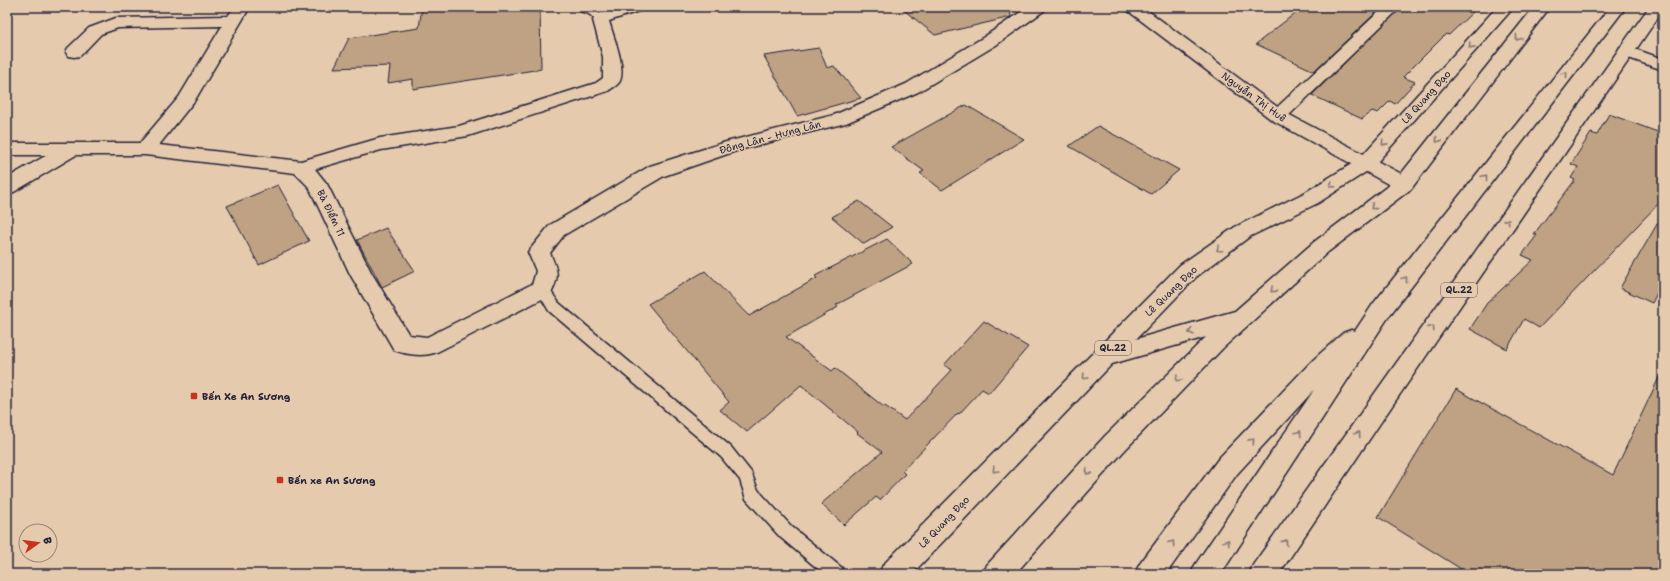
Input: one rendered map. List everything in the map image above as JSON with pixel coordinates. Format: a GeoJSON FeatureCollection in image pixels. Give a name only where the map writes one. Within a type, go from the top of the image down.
{"type":"FeatureCollection","features":[{"type":"Feature","properties":{"kind":"main road"},"geometry":{"type":"LineString","coordinates":[[7,148],[145,149],[301,167],[380,144],[461,132],[602,87],[612,80],[614,68],[601,20],[605,17],[636,7]]}},
{"type":"Feature","properties":{"kind":"main road","name":"Đông Lân - Hưng Lân"},"geometry":{"type":"LineString","coordinates":[[542,289],[547,271],[539,252],[557,230],[657,171],[733,146],[840,119],[912,88],[990,41],[1039,7]]}},
{"type":"Feature","properties":{"kind":"main road","name":"Nguyễn Thị Huê"},"geometry":{"type":"LineString","coordinates":[[1133,7],[1278,116],[1404,184]]}},
{"type":"Feature","properties":{"kind":"main road"},"geometry":{"type":"LineString","coordinates":[[1278,116],[1393,7]]}},
{"type":"Feature","properties":{"kind":"main road","name":"Lê Quang Đạo"},"geometry":{"type":"LineString","coordinates":[[894,574],[1188,271],[1242,232],[1311,198],[1365,164],[1506,7]]}},
{"type":"Feature","properties":{"kind":"main road"},"geometry":{"type":"LineString","coordinates":[[997,574],[1114,444],[1215,342],[1321,247],[1404,184],[1542,7]]}},
{"type":"Feature","properties":{"kind":"main road"},"geometry":{"type":"LineString","coordinates":[[1205,574],[1381,310],[1618,7]]}},
{"type":"Feature","properties":{"kind":"main road","name":"QL.22"},"geometry":{"type":"LineString","coordinates":[[1263,574],[1378,405],[1626,51],[1650,8]]}},
{"type":"Feature","properties":{"kind":"main road"},"geometry":{"type":"LineString","coordinates":[[74,52],[95,31],[116,23],[237,14]]}},
{"type":"Feature","properties":{"kind":"main road"},"geometry":{"type":"LineString","coordinates":[[145,149],[186,100],[237,14]]}},
{"type":"Feature","properties":{"kind":"main road"},"geometry":{"type":"LineString","coordinates":[[1626,51],[1663,65]]}},
{"type":"Feature","properties":{"kind":"main road"},"geometry":{"type":"LineString","coordinates":[[7,187],[72,148]]}},
{"type":"Feature","properties":{"kind":"main road","name":"Bà Điểm 11"},"geometry":{"type":"LineString","coordinates":[[301,167],[317,184],[361,274],[402,344],[429,346],[542,289]]}},
{"type":"Feature","properties":{"kind":"main road"},"geometry":{"type":"LineString","coordinates":[[1149,574],[1228,466],[1321,368],[1381,310]]}},
{"type":"Feature","properties":{"kind":"main road"},"geometry":{"type":"LineString","coordinates":[[1105,357],[1242,318]]}},
{"type":"Feature","properties":{"kind":"lane"},"geometry":{"type":"LineString","coordinates":[[578,7],[592,12],[601,20]]}},
{"type":"Feature","properties":{"kind":"lane"},"geometry":{"type":"LineString","coordinates":[[542,289],[554,307],[726,452],[746,477],[752,494],[786,532],[836,574]]}},
{"type":"Feature","properties":{"kind":"building"},"geometry":{"type":"Polygon","coordinates":[[[422,7],[540,7],[541,69],[413,89],[413,79],[388,83],[390,66],[334,68],[349,38],[419,28],[422,7]]]}},
{"type":"Feature","properties":{"kind":"building"},"geometry":{"type":"Polygon","coordinates":[[[900,7],[1010,7],[1011,17],[935,35],[900,7]]]}},
{"type":"Feature","properties":{"kind":"building"},"geometry":{"type":"Polygon","coordinates":[[[1303,7],[1382,7],[1314,71],[1256,44],[1303,7]]]}},
{"type":"Feature","properties":{"kind":"building"},"geometry":{"type":"Polygon","coordinates":[[[1402,7],[1478,7],[1449,35],[1446,34],[1403,77],[1415,82],[1395,104],[1390,101],[1378,113],[1372,111],[1362,119],[1312,95],[1402,7]]]}},
{"type":"Feature","properties":{"kind":"building"},"geometry":{"type":"Polygon","coordinates":[[[819,48],[827,68],[834,66],[861,98],[797,116],[764,56],[819,48]]]}},
{"type":"Feature","properties":{"kind":"building"},"geometry":{"type":"Polygon","coordinates":[[[966,105],[1024,139],[942,190],[920,173],[924,171],[891,147],[966,105]]]}},
{"type":"Feature","properties":{"kind":"building"},"geometry":{"type":"Polygon","coordinates":[[[1609,114],[1663,134],[1663,199],[1539,328],[1524,319],[1507,349],[1470,329],[1487,303],[1533,260],[1522,255],[1537,235],[1534,234],[1575,180],[1571,178],[1578,167],[1571,164],[1591,133],[1597,135],[1609,114]]]}},
{"type":"Feature","properties":{"kind":"building"},"geometry":{"type":"Polygon","coordinates":[[[1098,126],[1179,170],[1151,194],[1069,146],[1098,126]]]}},
{"type":"Feature","properties":{"kind":"building"},"geometry":{"type":"Polygon","coordinates":[[[278,185],[309,241],[259,265],[227,206],[278,185]]]}},
{"type":"Feature","properties":{"kind":"building"},"geometry":{"type":"Polygon","coordinates":[[[859,201],[892,227],[864,244],[832,217],[859,201]]]}},
{"type":"Feature","properties":{"kind":"building"},"geometry":{"type":"Polygon","coordinates":[[[1663,214],[1663,281],[1652,303],[1620,288],[1663,214]]]}},
{"type":"Feature","properties":{"kind":"building"},"geometry":{"type":"Polygon","coordinates":[[[386,228],[415,271],[382,287],[357,240],[386,228]]]}},
{"type":"Feature","properties":{"kind":"building"},"geometry":{"type":"Polygon","coordinates":[[[887,239],[913,264],[836,305],[838,307],[786,337],[832,371],[835,368],[884,407],[885,406],[905,420],[952,370],[944,365],[984,321],[1028,347],[989,393],[982,389],[959,414],[958,413],[902,471],[905,474],[880,500],[876,497],[844,525],[821,504],[882,452],[857,433],[858,432],[801,385],[747,432],[720,410],[729,402],[648,304],[705,271],[749,316],[817,278],[815,276],[887,239]]]}},
{"type":"Feature","properties":{"kind":"building"},"geometry":{"type":"Polygon","coordinates":[[[1663,369],[1663,574],[1469,574],[1378,517],[1456,389],[1613,475],[1663,369]]]}},
{"type":"Feature","properties":{"kind":"place","name":"Bến Xe An Sương"},"geometry":{"type":"Point","coordinates":[194,396]}},
{"type":"Feature","properties":{"kind":"place","name":"Bến xe An Sương"},"geometry":{"type":"Point","coordinates":[280,480]}}]}
